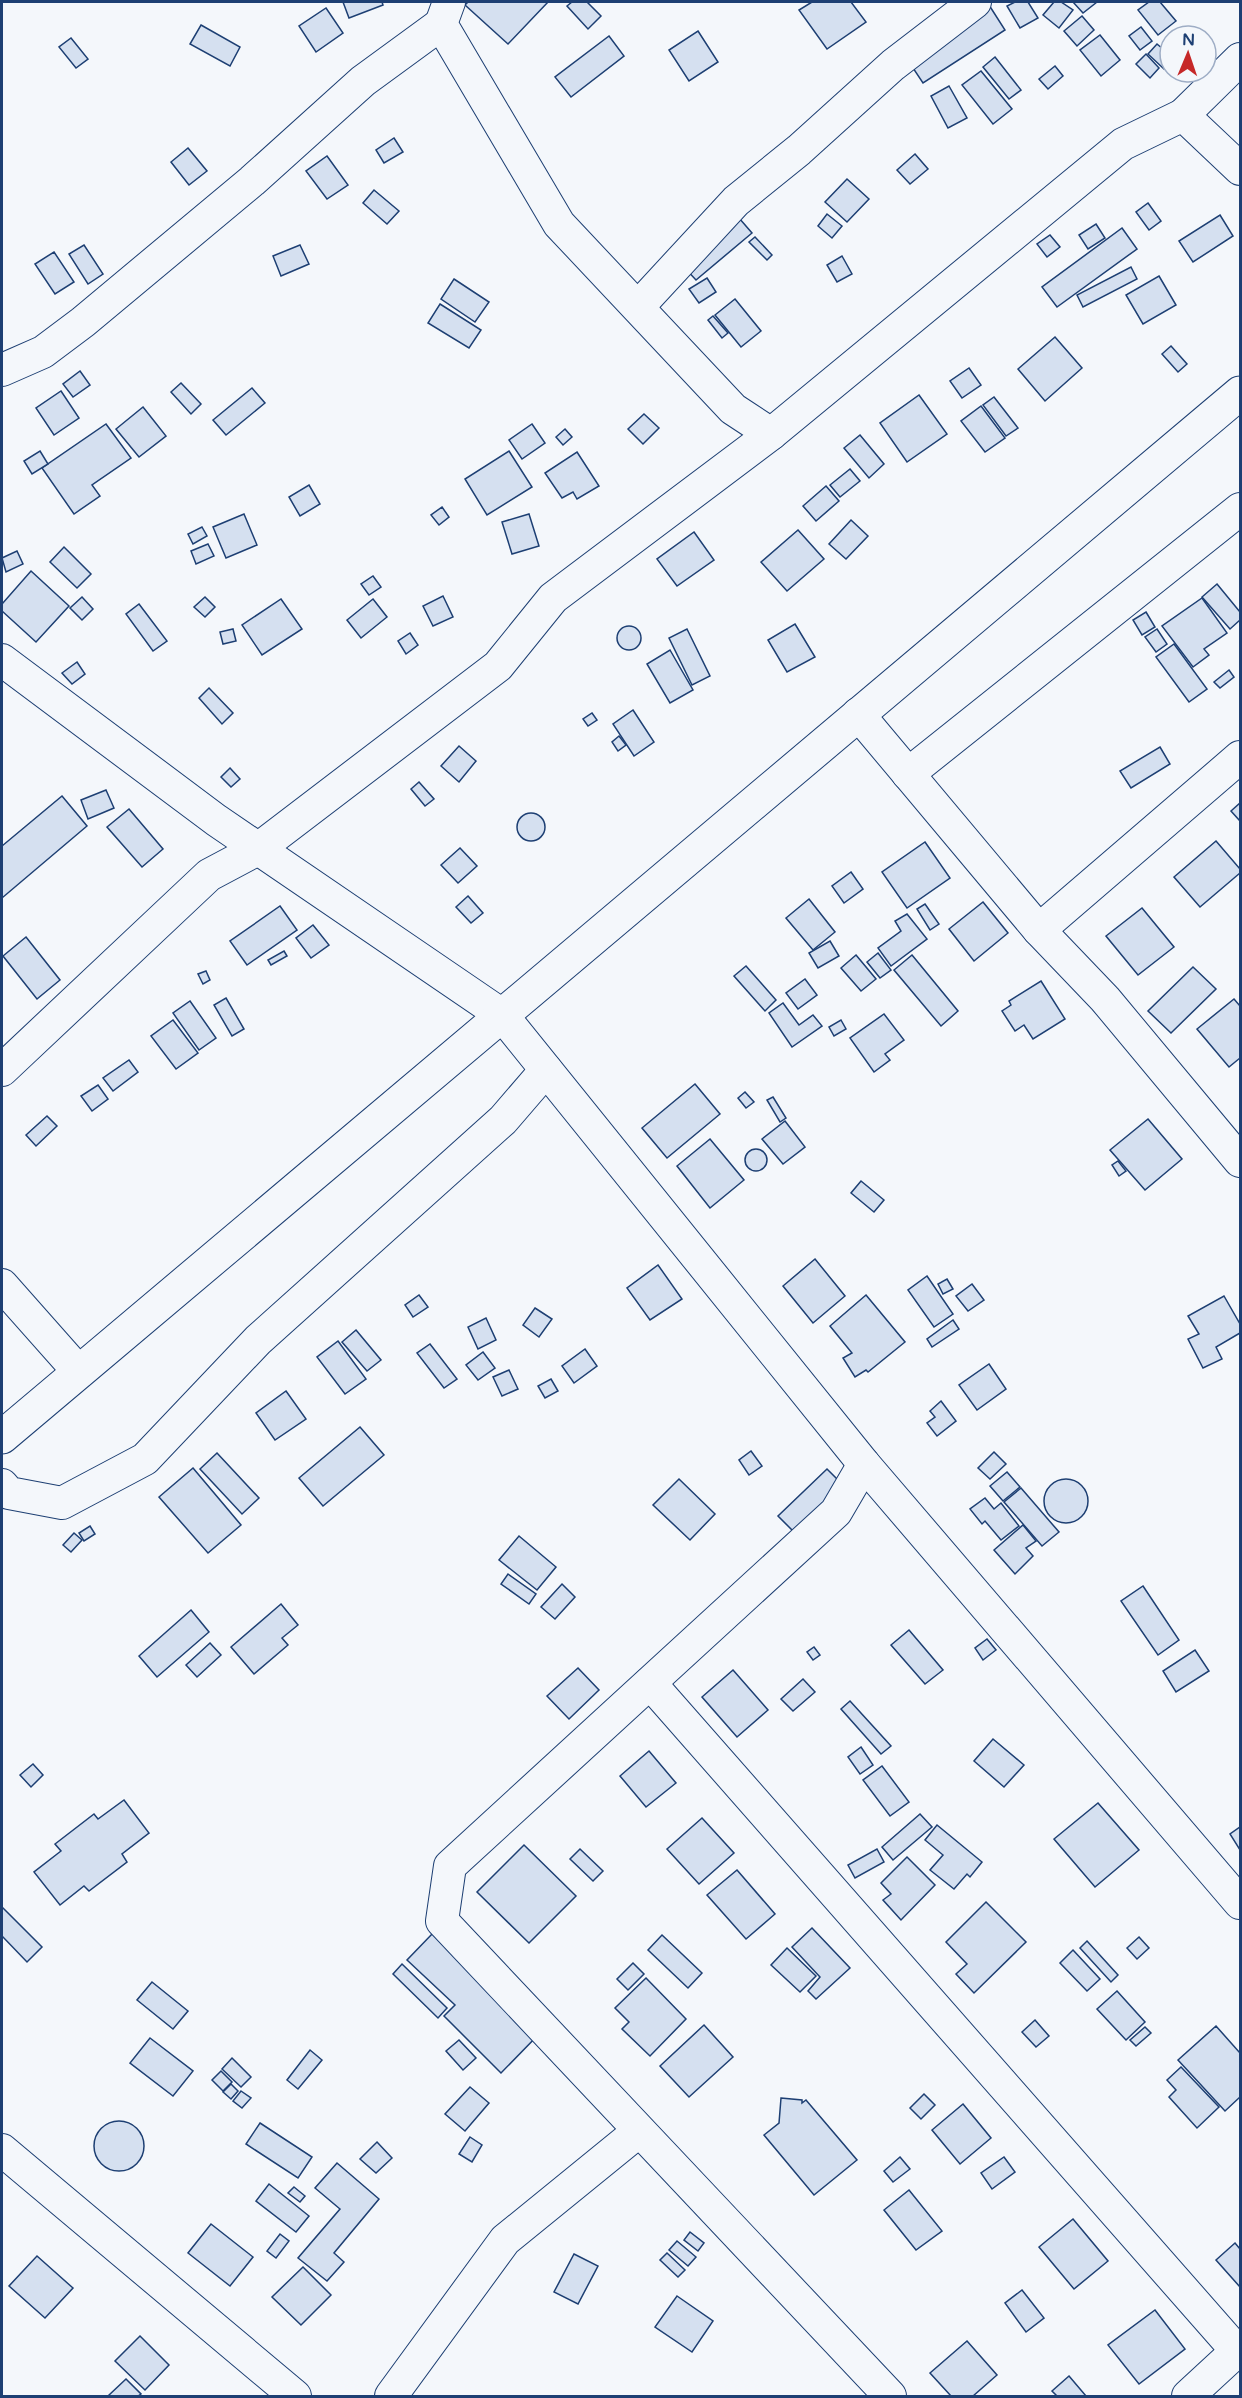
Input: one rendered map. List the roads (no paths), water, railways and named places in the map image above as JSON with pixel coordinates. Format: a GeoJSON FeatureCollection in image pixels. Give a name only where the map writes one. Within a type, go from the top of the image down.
{"type":"FeatureCollection","features":[{"type":"Feature","properties":{"kind":"highway"},"geometry":{"type":"LineString","coordinates":[[2,1437],[1240,393]]}},
{"type":"Feature","properties":{"kind":"street"},"geometry":{"type":"LineString","coordinates":[[638,307],[736,201],[799,150],[893,65],[975,2]]}},
{"type":"Feature","properties":{"kind":"street"},"geometry":{"type":"LineString","coordinates":[[2,370],[43,352],[83,322],[252,181],[363,81],[445,13],[559,224],[733,409],[771,434]]}},
{"type":"Feature","properties":{"kind":"street"},"geometry":{"type":"LineString","coordinates":[[2,1070],[209,875],[258,849],[498,666],[553,598],[771,434],[1123,144],[1152,132],[1183,115],[1240,59]]}},
{"type":"Feature","properties":{"kind":"street"},"geometry":{"type":"LineString","coordinates":[[1183,115],[1240,169]]}},
{"type":"Feature","properties":{"kind":"street"},"geometry":{"type":"LineString","coordinates":[[908,774],[1240,509]]}},
{"type":"Feature","properties":{"kind":"street"},"geometry":{"type":"LineString","coordinates":[[2,660],[216,820],[502,1015],[864,1464],[1240,1903]]}},
{"type":"Feature","properties":{"kind":"street"},"geometry":{"type":"LineString","coordinates":[[858,714],[1039,930],[1105,999],[1240,1161]]}},
{"type":"Feature","properties":{"kind":"street"},"geometry":{"type":"LineString","coordinates":[[1039,930],[1240,757]]}},
{"type":"Feature","properties":{"kind":"street"},"geometry":{"type":"LineString","coordinates":[[2,1485],[9,1493],[62,1503],[145,1459],[258,1340],[503,1120],[546,1070]]}},
{"type":"Feature","properties":{"kind":"street"},"geometry":{"type":"LineString","coordinates":[[2,1285],[79,1372]]}},
{"type":"Feature","properties":{"kind":"street"},"geometry":{"type":"LineString","coordinates":[[864,1464],[836,1512],[450,1866],[442,1922],[890,2397]]}},
{"type":"Feature","properties":{"kind":"street"},"geometry":{"type":"LineString","coordinates":[[650,1683],[1239,2350],[1188,2397]]}},
{"type":"Feature","properties":{"kind":"street"},"geometry":{"type":"LineString","coordinates":[[391,2397],[505,2240],[639,2130]]}},
{"type":"Feature","properties":{"kind":"street"},"geometry":{"type":"LineString","coordinates":[[2,2150],[295,2397]]}}]}
